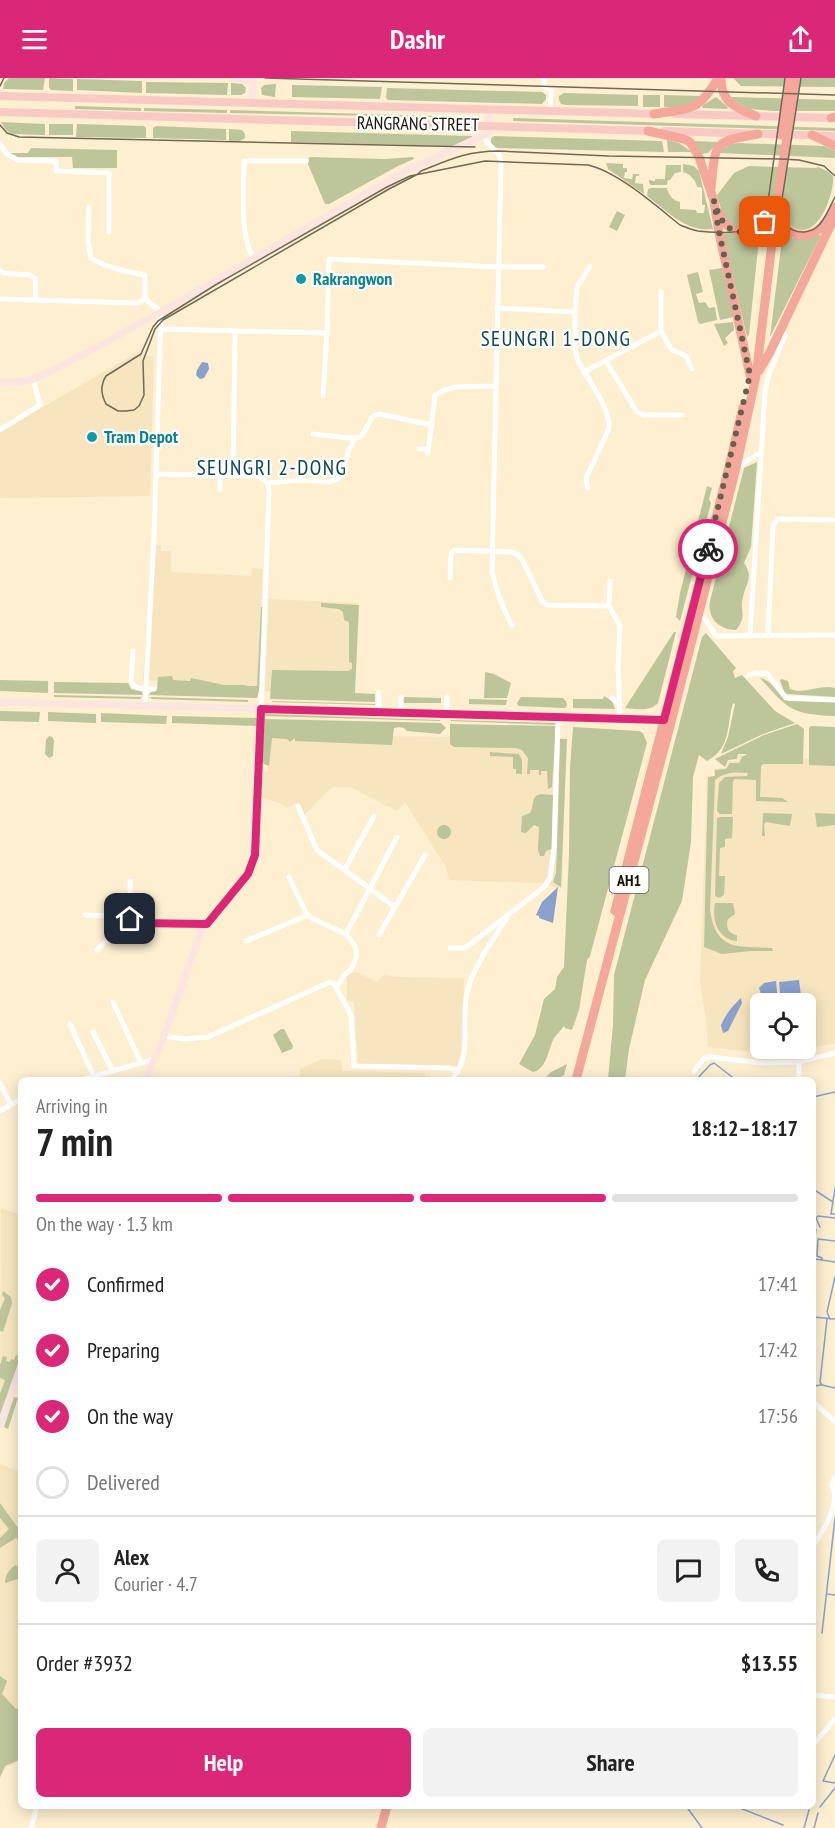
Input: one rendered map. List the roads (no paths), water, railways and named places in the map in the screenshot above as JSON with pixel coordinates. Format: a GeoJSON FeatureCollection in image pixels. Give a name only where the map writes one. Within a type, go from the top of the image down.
{"type":"FeatureCollection","features":[{"type":"Feature","properties":{"kind":"highway"},"geometry":{"type":"LineString","coordinates":[[654,114],[694,107],[707,98],[720,78]]}},
{"type":"Feature","properties":{"kind":"highway"},"geometry":{"type":"LineString","coordinates":[[720,78],[723,92],[733,106],[756,116]]}},
{"type":"Feature","properties":{"kind":"highway"},"geometry":{"type":"LineString","coordinates":[[696,610],[736,468],[753,390],[789,78]]}},
{"type":"Feature","properties":{"kind":"highway"},"geometry":{"type":"LineString","coordinates":[[648,131],[690,142],[699,157],[720,217],[726,225],[737,231],[752,231],[762,225],[774,210],[796,78]]}},
{"type":"Feature","properties":{"kind":"highway"},"geometry":{"type":"LineString","coordinates":[[711,190],[717,148],[723,142],[733,138],[758,134]]}},
{"type":"Feature","properties":{"kind":"highway"},"geometry":{"type":"LineString","coordinates":[[812,135],[835,146]]}},
{"type":"Feature","properties":{"kind":"highway"},"geometry":{"type":"LineString","coordinates":[[714,201],[719,232],[753,376]]}},
{"type":"Feature","properties":{"kind":"highway"},"geometry":{"type":"LineString","coordinates":[[774,210],[785,228],[795,234],[803,235],[813,233],[821,227],[835,207]]}},
{"type":"Feature","properties":{"kind":"highway"},"geometry":{"type":"LineString","coordinates":[[668,721],[753,376],[770,352],[835,216]]}},
{"type":"Feature","properties":{"kind":"highway","name":"AH1"},"geometry":{"type":"LineString","coordinates":[[570,1077],[668,721]]}},
{"type":"Feature","properties":{"kind":"highway","name":"AH1"},"geometry":{"type":"LineString","coordinates":[[577,1077],[668,721]]}},
{"type":"Feature","properties":{"kind":"highway"},"geometry":{"type":"LineString","coordinates":[[376,1828],[381,1809]]}},
{"type":"Feature","properties":{"kind":"highway"},"geometry":{"type":"LineString","coordinates":[[381,1828],[386,1809]]}},
{"type":"Feature","properties":{"kind":"main road"},"geometry":{"type":"LineString","coordinates":[[234,78],[234,80],[253,80],[253,102]]}},
{"type":"Feature","properties":{"kind":"main road","name":"RANGRANG STREET"},"geometry":{"type":"LineString","coordinates":[[0,96],[834,118]]}},
{"type":"Feature","properties":{"kind":"main road"},"geometry":{"type":"LineString","coordinates":[[0,382],[33,380],[161,312],[405,171],[485,135],[488,132],[490,109]]}},
{"type":"Feature","properties":{"kind":"main road","name":"RANGRANG STREET"},"geometry":{"type":"LineString","coordinates":[[0,112],[835,136]]}},
{"type":"Feature","properties":{"kind":"main road"},"geometry":{"type":"LineString","coordinates":[[0,702],[558,716],[668,721]]}},
{"type":"Feature","properties":{"kind":"main road"},"geometry":{"type":"LineString","coordinates":[[146,1077],[164,1036],[202,929],[248,874],[253,864],[261,709]]}},
{"type":"Feature","properties":{"kind":"main road"},"geometry":{"type":"LineString","coordinates":[[0,1425],[18,1374]]}},
{"type":"Feature","properties":{"kind":"street"},"geometry":{"type":"LineString","coordinates":[[544,78],[544,87],[552,90],[550,112]]}},
{"type":"Feature","properties":{"kind":"street"},"geometry":{"type":"LineString","coordinates":[[485,135],[486,141],[500,156],[501,162],[492,571],[496,591],[512,624]]}},
{"type":"Feature","properties":{"kind":"street"},"geometry":{"type":"LineString","coordinates":[[0,144],[0,153]]}},
{"type":"Feature","properties":{"kind":"street"},"geometry":{"type":"LineString","coordinates":[[0,144],[7,154],[18,160],[56,161],[56,171],[110,173],[110,232]]}},
{"type":"Feature","properties":{"kind":"street"},"geometry":{"type":"LineString","coordinates":[[254,258],[249,251],[245,232],[244,160],[306,160]]}},
{"type":"Feature","properties":{"kind":"street"},"geometry":{"type":"LineString","coordinates":[[89,207],[88,241],[91,258],[99,264],[145,275],[145,299]]}},
{"type":"Feature","properties":{"kind":"street"},"geometry":{"type":"LineString","coordinates":[[323,396],[329,259],[543,267]]}},
{"type":"Feature","properties":{"kind":"street"},"geometry":{"type":"LineString","coordinates":[[588,488],[586,478],[609,429],[610,421],[607,411],[575,353],[577,287],[590,266]]}},
{"type":"Feature","properties":{"kind":"street"},"geometry":{"type":"LineString","coordinates":[[0,270],[3,273],[29,275],[35,278],[36,300]]}},
{"type":"Feature","properties":{"kind":"street"},"geometry":{"type":"LineString","coordinates":[[661,292],[662,331],[670,349],[686,356],[693,369]]}},
{"type":"Feature","properties":{"kind":"street"},"geometry":{"type":"LineString","coordinates":[[0,299],[138,303],[145,299]]}},
{"type":"Feature","properties":{"kind":"street"},"geometry":{"type":"LineString","coordinates":[[145,299],[161,312],[154,536],[145,705]]}},
{"type":"Feature","properties":{"kind":"street"},"geometry":{"type":"LineString","coordinates":[[497,308],[575,312]]}},
{"type":"Feature","properties":{"kind":"street"},"geometry":{"type":"LineString","coordinates":[[750,636],[765,392],[769,374],[785,336],[782,328]]}},
{"type":"Feature","properties":{"kind":"street"},"geometry":{"type":"LineString","coordinates":[[160,329],[327,333]]}},
{"type":"Feature","properties":{"kind":"street"},"geometry":{"type":"LineString","coordinates":[[233,476],[235,330]]}},
{"type":"Feature","properties":{"kind":"street"},"geometry":{"type":"LineString","coordinates":[[584,372],[662,331]]}},
{"type":"Feature","properties":{"kind":"street"},"geometry":{"type":"LineString","coordinates":[[227,352],[235,353]]}},
{"type":"Feature","properties":{"kind":"street"},"geometry":{"type":"LineString","coordinates":[[606,361],[637,412],[644,415],[682,415]]}},
{"type":"Feature","properties":{"kind":"street"},"geometry":{"type":"LineString","coordinates":[[0,430],[41,406],[33,380]]}},
{"type":"Feature","properties":{"kind":"street"},"geometry":{"type":"LineString","coordinates":[[419,449],[428,451],[435,395],[445,389],[496,386]]}},
{"type":"Feature","properties":{"kind":"street"},"geometry":{"type":"LineString","coordinates":[[753,390],[765,392]]}},
{"type":"Feature","properties":{"kind":"street"},"geometry":{"type":"LineString","coordinates":[[313,434],[361,437],[373,416],[379,414],[432,425]]}},
{"type":"Feature","properties":{"kind":"street"},"geometry":{"type":"LineString","coordinates":[[268,483],[303,480],[329,482],[339,479],[355,438]]}},
{"type":"Feature","properties":{"kind":"street"},"geometry":{"type":"LineString","coordinates":[[736,468],[761,452]]}},
{"type":"Feature","properties":{"kind":"street"},"geometry":{"type":"LineString","coordinates":[[156,474],[254,476],[268,483],[261,709]]}},
{"type":"Feature","properties":{"kind":"street"},"geometry":{"type":"LineString","coordinates":[[220,475],[220,490]]}},
{"type":"Feature","properties":{"kind":"street"},"geometry":{"type":"LineString","coordinates":[[768,636],[773,525],[777,519],[835,520]]}},
{"type":"Feature","properties":{"kind":"street"},"geometry":{"type":"LineString","coordinates":[[450,578],[451,554],[454,550],[511,552],[521,557],[542,601],[547,605],[609,606]]}},
{"type":"Feature","properties":{"kind":"street"},"geometry":{"type":"LineString","coordinates":[[610,581],[609,606],[620,626],[618,668],[620,719]]}},
{"type":"Feature","properties":{"kind":"street"},"geometry":{"type":"LineString","coordinates":[[696,610],[716,636],[835,635]]}},
{"type":"Feature","properties":{"kind":"street"},"geometry":{"type":"LineString","coordinates":[[133,651],[131,679],[133,685],[154,689]]}},
{"type":"Feature","properties":{"kind":"street"},"geometry":{"type":"LineString","coordinates":[[749,675],[768,674],[786,698],[835,700]]}},
{"type":"Feature","properties":{"kind":"street"},"geometry":{"type":"LineString","coordinates":[[379,692],[379,712]]}},
{"type":"Feature","properties":{"kind":"street"},"geometry":{"type":"LineString","coordinates":[[401,712],[402,697]]}},
{"type":"Feature","properties":{"kind":"street"},"geometry":{"type":"LineString","coordinates":[[446,713],[447,697]]}},
{"type":"Feature","properties":{"kind":"street"},"geometry":{"type":"LineString","coordinates":[[612,698],[620,705]]}},
{"type":"Feature","properties":{"kind":"street"},"geometry":{"type":"LineString","coordinates":[[450,948],[468,946],[544,887],[550,878],[554,849],[558,716]]}},
{"type":"Feature","properties":{"kind":"street"},"geometry":{"type":"LineString","coordinates":[[298,806],[318,850],[395,907]]}},
{"type":"Feature","properties":{"kind":"street"},"geometry":{"type":"LineString","coordinates":[[345,869],[374,816]]}},
{"type":"Feature","properties":{"kind":"street"},"geometry":{"type":"LineString","coordinates":[[346,934],[397,837]]}},
{"type":"Feature","properties":{"kind":"street"},"geometry":{"type":"LineString","coordinates":[[379,935],[425,855]]}},
{"type":"Feature","properties":{"kind":"street"},"geometry":{"type":"LineString","coordinates":[[289,877],[308,915],[346,934],[357,947],[351,970],[345,974],[336,987]]}},
{"type":"Feature","properties":{"kind":"street"},"geometry":{"type":"LineString","coordinates":[[130,881],[132,922]]}},
{"type":"Feature","properties":{"kind":"street"},"geometry":{"type":"LineString","coordinates":[[454,1077],[465,1055],[467,990],[479,964],[510,913]]}},
{"type":"Feature","properties":{"kind":"street"},"geometry":{"type":"LineString","coordinates":[[85,915],[112,916],[132,922],[207,924]]}},
{"type":"Feature","properties":{"kind":"street"},"geometry":{"type":"LineString","coordinates":[[246,941],[308,915]]}},
{"type":"Feature","properties":{"kind":"street"},"geometry":{"type":"LineString","coordinates":[[97,950],[110,937],[132,922]]}},
{"type":"Feature","properties":{"kind":"street"},"geometry":{"type":"LineString","coordinates":[[164,1036],[185,1039],[208,1037],[327,983],[334,984],[351,1016],[354,1066],[450,1068],[458,1072]]}},
{"type":"Feature","properties":{"kind":"street"},"geometry":{"type":"LineString","coordinates":[[113,1002],[141,1063]]}},
{"type":"Feature","properties":{"kind":"street"},"geometry":{"type":"LineString","coordinates":[[70,1024],[94,1077],[155,1059]]}},
{"type":"Feature","properties":{"kind":"street"},"geometry":{"type":"LineString","coordinates":[[93,1032],[113,1071]]}},
{"type":"Feature","properties":{"kind":"street"},"geometry":{"type":"LineString","coordinates":[[694,1071],[704,1058],[763,1063],[799,1062],[835,1053]]}},
{"type":"Feature","properties":{"kind":"street"},"geometry":{"type":"LineString","coordinates":[[799,1062],[800,1077]]}},
{"type":"Feature","properties":{"kind":"street"},"geometry":{"type":"LineString","coordinates":[[0,1083],[11,1105]]}},
{"type":"Feature","properties":{"kind":"street"},"geometry":{"type":"LineString","coordinates":[[0,1111],[18,1101]]}},
{"type":"Feature","properties":{"kind":"street"},"geometry":{"type":"LineString","coordinates":[[816,1405],[835,1421]]}},
{"type":"Feature","properties":{"kind":"street"},"geometry":{"type":"LineString","coordinates":[[816,1541],[833,1508],[835,1494],[832,1485],[835,1477]]}},
{"type":"Feature","properties":{"kind":"street"},"geometry":{"type":"LineString","coordinates":[[816,1695],[835,1698]]}},
{"type":"Feature","properties":{"kind":"street"},"geometry":{"type":"LineString","coordinates":[[816,1741],[835,1719]]}},
{"type":"Feature","properties":{"kind":"street"},"geometry":{"type":"LineString","coordinates":[[31,1828],[36,1809]]}},
{"type":"Feature","properties":{"kind":"water"},"geometry":{"type":"Polygon","coordinates":[[[202,362],[208,363],[209,369],[204,378],[200,379],[196,375],[202,362]]]}},
{"type":"Feature","properties":{"kind":"water"},"geometry":{"type":"Polygon","coordinates":[[[558,887],[553,923],[539,918],[536,915],[542,902],[558,887]]]}},
{"type":"Feature","properties":{"kind":"water"},"geometry":{"type":"Polygon","coordinates":[[[799,980],[801,993],[780,993],[779,982],[799,980]]]}},
{"type":"Feature","properties":{"kind":"water"},"geometry":{"type":"Polygon","coordinates":[[[776,981],[777,993],[761,993],[759,988],[764,983],[776,981]]]}},
{"type":"Feature","properties":{"kind":"water"},"geometry":{"type":"Polygon","coordinates":[[[741,998],[742,1003],[728,1031],[723,1033],[721,1025],[723,1021],[741,998]]]}},
{"type":"Feature","properties":{"kind":"waterway"},"geometry":{"type":"LineString","coordinates":[[699,1077],[714,1063],[732,1077]]}},
{"type":"Feature","properties":{"kind":"waterway"},"geometry":{"type":"LineString","coordinates":[[816,1096],[835,1092]]}},
{"type":"Feature","properties":{"kind":"waterway"},"geometry":{"type":"LineString","coordinates":[[835,1188],[831,1214],[835,1214]]}},
{"type":"Feature","properties":{"kind":"waterway"},"geometry":{"type":"LineString","coordinates":[[816,1191],[833,1202]]}},
{"type":"Feature","properties":{"kind":"waterway"},"geometry":{"type":"LineString","coordinates":[[820,1227],[816,1218],[818,1216],[835,1218]]}},
{"type":"Feature","properties":{"kind":"waterway"},"geometry":{"type":"LineString","coordinates":[[822,1260],[817,1256],[818,1239],[835,1241]]}},
{"type":"Feature","properties":{"kind":"waterway"},"geometry":{"type":"LineString","coordinates":[[816,1259],[835,1262]]}},
{"type":"Feature","properties":{"kind":"waterway"},"geometry":{"type":"LineString","coordinates":[[830,1319],[827,1312],[835,1277]]}},
{"type":"Feature","properties":{"kind":"waterway"},"geometry":{"type":"LineString","coordinates":[[816,1317],[835,1319]]}},
{"type":"Feature","properties":{"kind":"waterway"},"geometry":{"type":"LineString","coordinates":[[827,1319],[820,1382],[822,1385],[835,1388]]}},
{"type":"Feature","properties":{"kind":"waterway"},"geometry":{"type":"LineString","coordinates":[[816,1386],[821,1385]]}},
{"type":"Feature","properties":{"kind":"waterway"},"geometry":{"type":"LineString","coordinates":[[822,1633],[835,1518]]}},
{"type":"Feature","properties":{"kind":"waterway"},"geometry":{"type":"LineString","coordinates":[[827,1594],[835,1595]]}},
{"type":"Feature","properties":{"kind":"waterway"},"geometry":{"type":"LineString","coordinates":[[835,1755],[823,1781],[835,1783]]}},
{"type":"Feature","properties":{"kind":"waterway"},"geometry":{"type":"LineString","coordinates":[[820,1807],[835,1788]]}},
{"type":"Feature","properties":{"kind":"waterway"},"geometry":{"type":"LineString","coordinates":[[688,1809],[702,1828]]}},
{"type":"Feature","properties":{"kind":"waterway"},"geometry":{"type":"LineString","coordinates":[[743,1809],[783,1825]]}},
{"type":"Feature","properties":{"kind":"waterway"},"geometry":{"type":"LineString","coordinates":[[804,1828],[809,1810]]}},
{"type":"Feature","properties":{"kind":"waterway"},"geometry":{"type":"LineString","coordinates":[[814,1828],[818,1813]]}},
{"type":"Feature","properties":{"kind":"tram line"},"geometry":{"type":"LineString","coordinates":[[0,86],[4,78]]}},
{"type":"Feature","properties":{"kind":"tram line"},"geometry":{"type":"LineString","coordinates":[[265,78],[835,95]]}},
{"type":"Feature","properties":{"kind":"tram line"},"geometry":{"type":"LineString","coordinates":[[785,78],[767,209],[767,211],[765,218],[754,229],[739,232],[712,232],[696,231],[680,225],[624,182],[588,165],[485,161],[410,176],[217,284],[158,321],[141,354],[106,376],[102,390],[106,404],[118,411],[134,410],[139,406],[144,395],[143,361],[155,329],[163,320],[389,189],[418,174],[421,171],[458,157],[498,151],[609,156],[781,159],[799,160],[824,166],[835,176]]}},
{"type":"Feature","properties":{"kind":"tram line"},"geometry":{"type":"LineString","coordinates":[[801,78],[780,212],[781,218],[788,228],[800,232],[812,230],[822,221],[835,197]]}},
{"type":"Feature","properties":{"kind":"tram line"},"geometry":{"type":"LineString","coordinates":[[0,125],[7,133],[19,137],[475,147]]}},
{"type":"Feature","properties":{"kind":"place","name":"Rakrangwon"},"geometry":{"type":"Point","coordinates":[301,279]}},
{"type":"Feature","properties":{"kind":"place","name":"Tram Depot"},"geometry":{"type":"Point","coordinates":[92,437]}},
{"type":"Feature","properties":{"kind":"district","name":"SEUNGRI 1-DONG"},"geometry":{"type":"Point","coordinates":[556,339]}},
{"type":"Feature","properties":{"kind":"district","name":"SEUNGRI 2-DONG"},"geometry":{"type":"Point","coordinates":[272,468]}}]}
